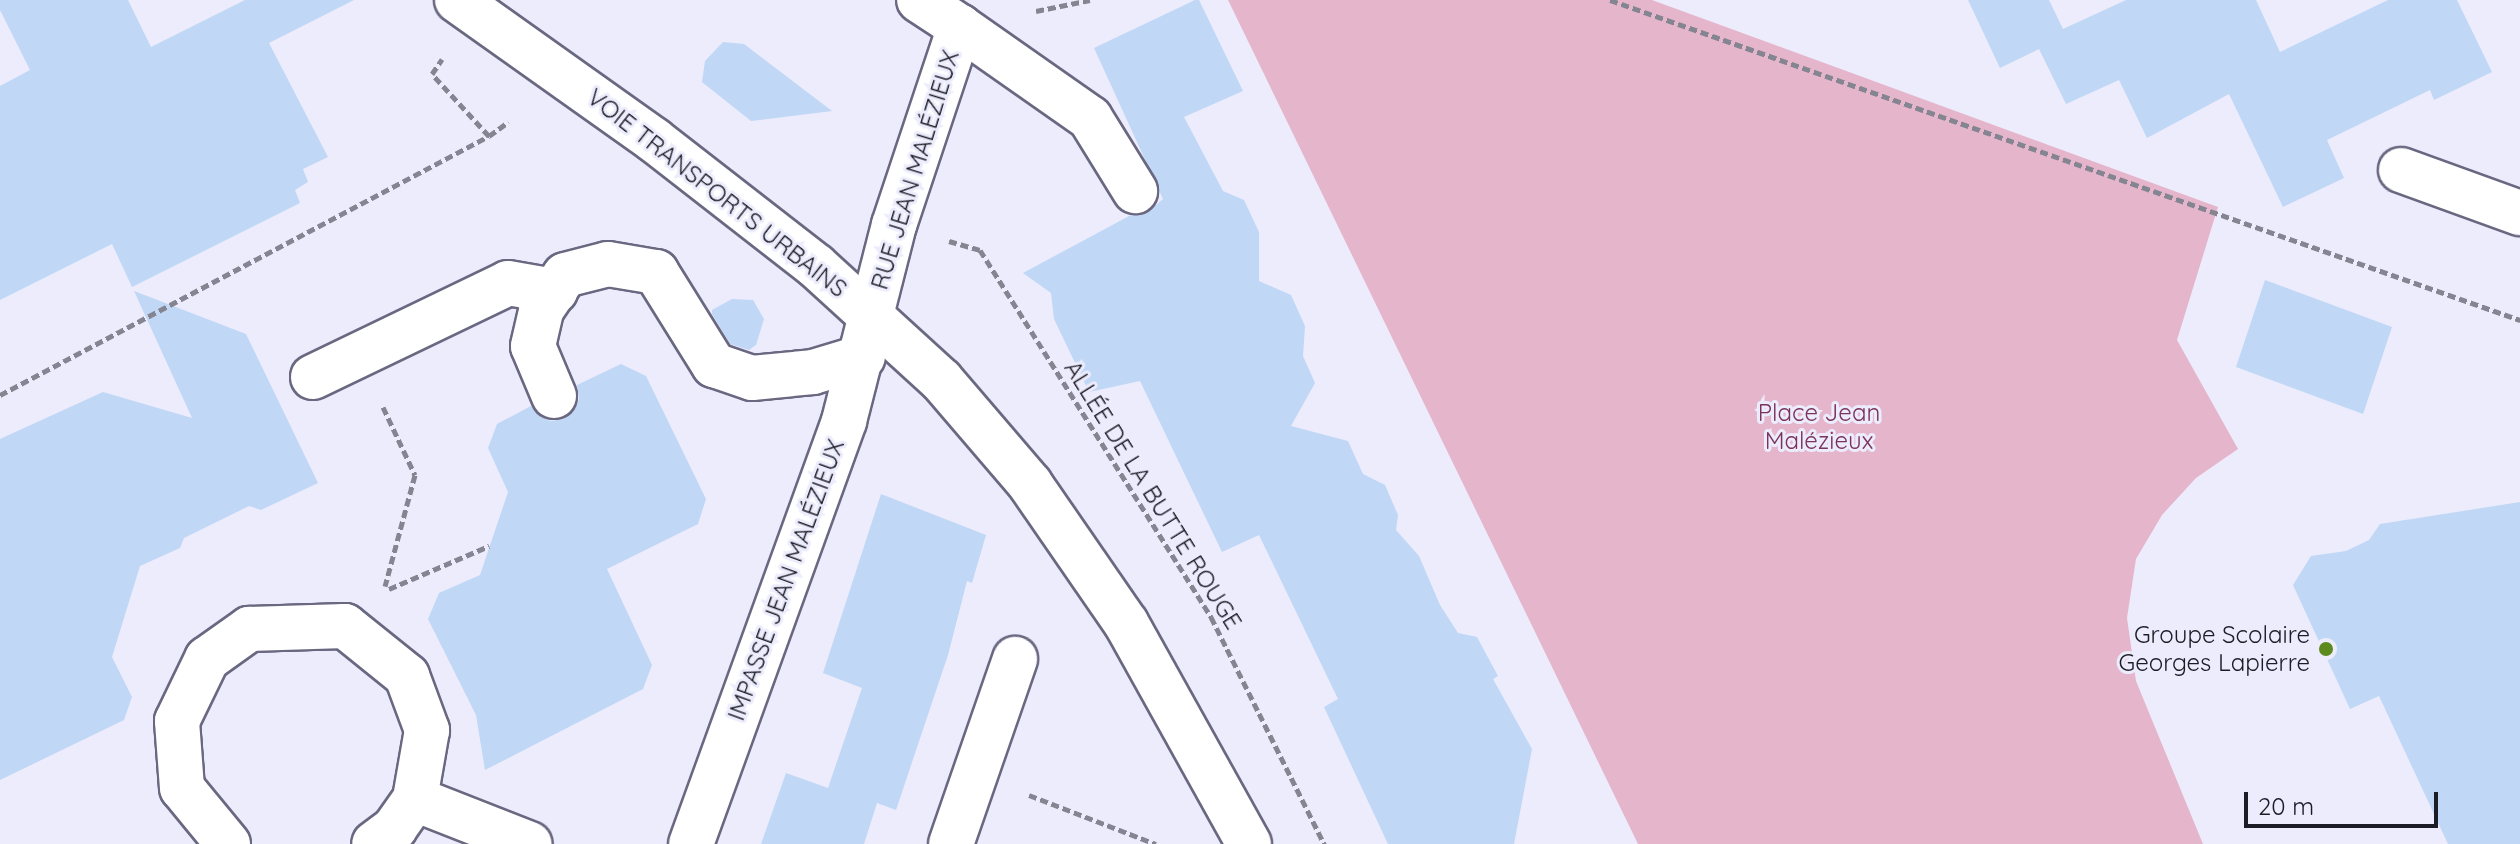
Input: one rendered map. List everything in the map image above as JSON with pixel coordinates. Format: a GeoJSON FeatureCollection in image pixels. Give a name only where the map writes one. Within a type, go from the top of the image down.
{"type":"FeatureCollection","features":[{"type":"Feature","properties":{"kind":"street","name":"RUE JEAN MALÉZIEUX"},"geometry":{"type":"LineString","coordinates":[[870,314],[894,225],[960,27],[919,0]]}},
{"type":"Feature","properties":{"kind":"street","name":"VOIE TRANSPORTS URBAINS"},"geometry":{"type":"LineString","coordinates":[[466,6],[654,140],[816,266],[941,380],[1030,484],[1126,623],[1249,844]]}},
{"type":"Feature","properties":{"kind":"street"},"geometry":{"type":"LineString","coordinates":[[960,27],[1090,118],[1135,191]]}},
{"type":"Feature","properties":{"kind":"street"},"geometry":{"type":"LineString","coordinates":[[2401,170],[2520,213]]}},
{"type":"Feature","properties":{"kind":"street"},"geometry":{"type":"LineString","coordinates":[[554,396],[533,346],[541,310],[565,275],[608,264],[656,272],[714,365],[752,378],[813,372],[863,357]]}},
{"type":"Feature","properties":{"kind":"street"},"geometry":{"type":"LineString","coordinates":[[313,377],[508,283],[555,291]]}},
{"type":"Feature","properties":{"kind":"street","name":"IMPASSE JEAN MALÉZIEUX"},"geometry":{"type":"LineString","coordinates":[[691,844],[844,421],[863,357],[870,314]]}},
{"type":"Feature","properties":{"kind":"street"},"geometry":{"type":"LineString","coordinates":[[228,844],[222,841],[182,788],[177,721],[207,659],[249,629],[345,626],[407,676],[427,730],[415,799],[395,828],[374,844]]}},
{"type":"Feature","properties":{"kind":"street"},"geometry":{"type":"LineString","coordinates":[[951,844],[1015,659]]}},
{"type":"Feature","properties":{"kind":"street"},"geometry":{"type":"LineString","coordinates":[[415,799],[530,844]]}},
{"type":"Feature","properties":{"kind":"path"},"geometry":{"type":"LineString","coordinates":[[1610,0],[2520,320]]}},
{"type":"Feature","properties":{"kind":"path"},"geometry":{"type":"LineString","coordinates":[[466,6],[432,74],[489,136]]}},
{"type":"Feature","properties":{"kind":"path"},"geometry":{"type":"LineString","coordinates":[[0,395],[489,136],[508,122]]}},
{"type":"Feature","properties":{"kind":"path","name":"ALLÉE DE LA BUTTE ROUGE"},"geometry":{"type":"LineString","coordinates":[[894,225],[980,250],[1211,617],[1324,844]]}},
{"type":"Feature","properties":{"kind":"path"},"geometry":{"type":"LineString","coordinates":[[358,355],[415,475],[384,590],[489,546]]}},
{"type":"Feature","properties":{"kind":"path"},"geometry":{"type":"LineString","coordinates":[[975,775],[1156,844]]}},
{"type":"Feature","properties":{"kind":"green space","name":"Place Jean Malézieux"},"geometry":{"type":"Polygon","coordinates":[[[1228,0],[1652,0],[2218,207],[2177,340],[2238,449],[2196,478],[2162,515],[2136,559],[2127,618],[2136,681],[2203,844],[1638,844],[1228,0]]]}},
{"type":"Feature","properties":{"kind":"building"},"geometry":{"type":"Polygon","coordinates":[[[0,0],[128,0],[151,47],[245,0],[354,0],[269,43],[328,157],[303,169],[308,182],[295,190],[300,203],[132,287],[112,244],[0,300],[0,86],[30,70],[0,10],[0,0]]]}},
{"type":"Feature","properties":{"kind":"building"},"geometry":{"type":"Polygon","coordinates":[[[1199,0],[1243,91],[1184,117],[1223,191],[1244,200],[1259,232],[1259,281],[1291,295],[1305,326],[1303,356],[1315,383],[1291,426],[1348,441],[1363,474],[1385,485],[1398,515],[1396,530],[1419,556],[1440,605],[1458,633],[1477,637],[1498,676],[1493,679],[1532,749],[1514,844],[1388,844],[1324,707],[1338,699],[1259,535],[1222,552],[1140,381],[1089,392],[1054,319],[1051,293],[1023,273],[1131,215],[1147,213],[1163,199],[1094,48],[1199,0]]]}},
{"type":"Feature","properties":{"kind":"building"},"geometry":{"type":"Polygon","coordinates":[[[1968,0],[2049,0],[2063,29],[2126,0],[2256,0],[2280,52],[2388,0],[2457,0],[2492,72],[2434,100],[2430,90],[2327,140],[2344,178],[2283,207],[2229,94],[2147,138],[2119,80],[2066,104],[2039,49],[2000,68],[1968,0]]]}},
{"type":"Feature","properties":{"kind":"building"},"geometry":{"type":"Polygon","coordinates":[[[723,42],[744,44],[832,111],[751,121],[702,82],[705,61],[723,42]]]}},
{"type":"Feature","properties":{"kind":"building"},"geometry":{"type":"Polygon","coordinates":[[[2265,280],[2392,327],[2363,414],[2236,367],[2265,280]]]}},
{"type":"Feature","properties":{"kind":"building"},"geometry":{"type":"Polygon","coordinates":[[[134,291],[246,334],[318,483],[261,510],[249,506],[184,538],[180,548],[140,566],[112,657],[132,697],[124,720],[0,780],[0,439],[103,392],[192,418],[134,291]]]}},
{"type":"Feature","properties":{"kind":"building"},"geometry":{"type":"Polygon","coordinates":[[[732,299],[753,300],[764,319],[756,345],[749,350],[730,344],[712,314],[712,310],[732,299]]]}},
{"type":"Feature","properties":{"kind":"building"},"geometry":{"type":"Polygon","coordinates":[[[621,364],[646,376],[706,499],[698,524],[607,569],[652,665],[643,689],[485,770],[476,715],[428,619],[439,593],[480,575],[508,492],[488,448],[497,424],[531,406],[538,415],[550,421],[564,419],[573,412],[579,400],[577,385],[621,364]]]}},
{"type":"Feature","properties":{"kind":"building"},"geometry":{"type":"Polygon","coordinates":[[[881,494],[986,535],[972,583],[967,581],[948,655],[896,810],[877,803],[864,844],[761,844],[786,773],[828,788],[862,688],[823,673],[881,494]]]}},
{"type":"Feature","properties":{"kind":"building"},"geometry":{"type":"Polygon","coordinates":[[[2520,502],[2520,844],[2448,844],[2379,696],[2350,709],[2293,585],[2311,556],[2346,551],[2369,540],[2380,524],[2520,502]]]}},
{"type":"Feature","properties":{"kind":"place","name":"Groupe Scolaire Georges Lapierre"},"geometry":{"type":"Point","coordinates":[2326,649]}}]}
